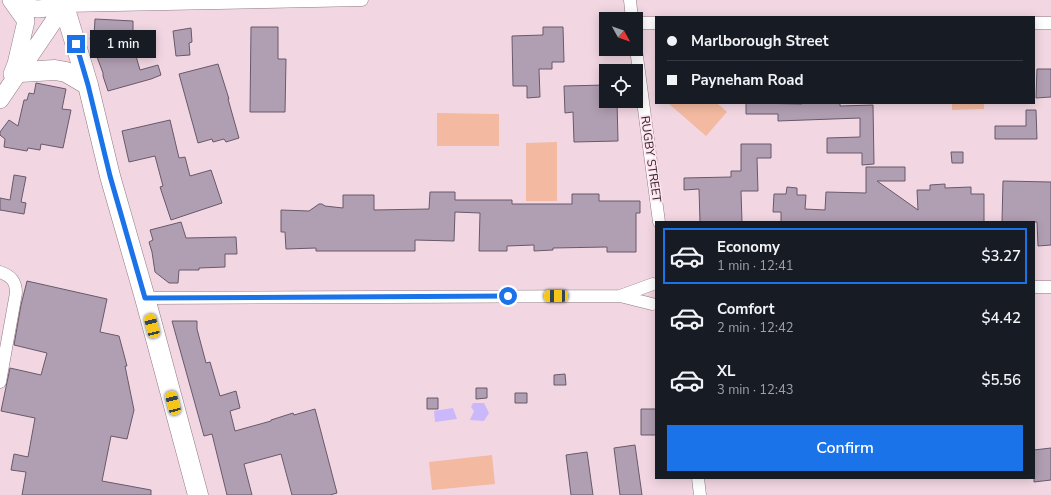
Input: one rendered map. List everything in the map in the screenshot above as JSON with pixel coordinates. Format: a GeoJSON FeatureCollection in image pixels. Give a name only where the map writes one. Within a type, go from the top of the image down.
{"type":"FeatureCollection","features":[{"type":"Feature","properties":{"kind":"main road"},"geometry":{"type":"LineString","coordinates":[[2,98],[16,64],[26,21],[11,0]]}},
{"type":"Feature","properties":{"kind":"main road"},"geometry":{"type":"LineString","coordinates":[[20,0],[30,8],[38,9],[60,2]]}},
{"type":"Feature","properties":{"kind":"main road"},"geometry":{"type":"LineString","coordinates":[[2,98],[20,72],[60,2]]}},
{"type":"Feature","properties":{"kind":"main road"},"geometry":{"type":"LineString","coordinates":[[60,2],[88,85],[110,176],[145,298],[198,495]]}},
{"type":"Feature","properties":{"kind":"main road"},"geometry":{"type":"LineString","coordinates":[[20,72],[55,70],[66,72],[88,85]]}},
{"type":"Feature","properties":{"kind":"street"},"geometry":{"type":"LineString","coordinates":[[60,2],[109,5],[362,0]]}},
{"type":"Feature","properties":{"kind":"street"},"geometry":{"type":"LineString","coordinates":[[630,0],[631,12]]}},
{"type":"Feature","properties":{"kind":"street"},"geometry":{"type":"LineString","coordinates":[[643,23],[655,23]]}},
{"type":"Feature","properties":{"kind":"street"},"geometry":{"type":"LineString","coordinates":[[1035,23],[1051,23]]}},
{"type":"Feature","properties":{"kind":"street","name":"RUGBY STREET"},"geometry":{"type":"LineString","coordinates":[[637,56],[659,221]]}},
{"type":"Feature","properties":{"kind":"street"},"geometry":{"type":"LineString","coordinates":[[0,272],[12,280],[16,286],[16,293],[0,382]]}},
{"type":"Feature","properties":{"kind":"street"},"geometry":{"type":"LineString","coordinates":[[620,296],[654,282]]}},
{"type":"Feature","properties":{"kind":"street"},"geometry":{"type":"LineString","coordinates":[[654,282],[650,291],[654,307]]}},
{"type":"Feature","properties":{"kind":"street"},"geometry":{"type":"LineString","coordinates":[[1035,287],[1051,287]]}},
{"type":"Feature","properties":{"kind":"street"},"geometry":{"type":"LineString","coordinates":[[145,298],[620,296],[654,307]]}},
{"type":"Feature","properties":{"kind":"street"},"geometry":{"type":"LineString","coordinates":[[698,479],[700,495]]}},
{"type":"Feature","properties":{"kind":"shaded area"},"geometry":{"type":"Polygon","coordinates":[[[669,104],[718,104],[727,112],[706,136],[669,104]]]}},
{"type":"Feature","properties":{"kind":"shaded area"},"geometry":{"type":"Polygon","coordinates":[[[952,104],[984,104],[984,109],[952,110],[952,104]]]}},
{"type":"Feature","properties":{"kind":"shaded area"},"geometry":{"type":"Polygon","coordinates":[[[437,113],[499,114],[499,146],[437,146],[437,113]]]}},
{"type":"Feature","properties":{"kind":"shaded area"},"geometry":{"type":"Polygon","coordinates":[[[557,142],[557,201],[526,201],[526,143],[557,142]]]}},
{"type":"Feature","properties":{"kind":"shaded area"},"geometry":{"type":"Polygon","coordinates":[[[473,403],[484,403],[489,413],[484,421],[470,420],[474,411],[471,407],[473,403]]]}},
{"type":"Feature","properties":{"kind":"shaded area"},"geometry":{"type":"Polygon","coordinates":[[[453,408],[457,419],[435,422],[434,411],[453,408]]]}},
{"type":"Feature","properties":{"kind":"shaded area"},"geometry":{"type":"Polygon","coordinates":[[[492,455],[495,484],[432,490],[429,462],[492,455]]]}},
{"type":"Feature","properties":{"kind":"building"},"geometry":{"type":"Polygon","coordinates":[[[95,19],[133,21],[133,46],[140,70],[158,65],[161,75],[108,91],[90,38],[94,36],[95,19]]]}},
{"type":"Feature","properties":{"kind":"building"},"geometry":{"type":"Polygon","coordinates":[[[251,27],[278,27],[278,59],[286,59],[285,112],[250,112],[251,27]]]}},
{"type":"Feature","properties":{"kind":"building"},"geometry":{"type":"Polygon","coordinates":[[[543,27],[563,27],[564,62],[552,62],[552,69],[539,69],[540,97],[527,98],[527,86],[513,86],[512,36],[543,35],[543,27]]]}},
{"type":"Feature","properties":{"kind":"building"},"geometry":{"type":"Polygon","coordinates":[[[191,28],[192,42],[189,43],[190,55],[176,56],[173,31],[191,28]]]}},
{"type":"Feature","properties":{"kind":"building"},"geometry":{"type":"Polygon","coordinates":[[[218,64],[239,138],[226,142],[224,139],[213,142],[212,139],[198,143],[179,74],[218,64]]]}},
{"type":"Feature","properties":{"kind":"building"},"geometry":{"type":"Polygon","coordinates":[[[1037,69],[1051,69],[1051,97],[1036,98],[1037,69]]]}},
{"type":"Feature","properties":{"kind":"building"},"geometry":{"type":"Polygon","coordinates":[[[36,83],[66,89],[62,109],[71,110],[63,148],[41,144],[40,150],[28,148],[27,151],[4,147],[5,139],[0,135],[0,132],[9,120],[18,126],[24,100],[27,100],[29,93],[34,94],[36,83]]]}},
{"type":"Feature","properties":{"kind":"building"},"geometry":{"type":"Polygon","coordinates":[[[599,85],[599,108],[617,108],[618,141],[574,142],[573,112],[565,113],[564,86],[599,85]]]}},
{"type":"Feature","properties":{"kind":"building"},"geometry":{"type":"Polygon","coordinates":[[[746,104],[840,104],[840,106],[873,105],[874,164],[862,165],[862,153],[827,153],[827,138],[860,137],[860,118],[778,121],[778,114],[746,114],[746,104]]]}},
{"type":"Feature","properties":{"kind":"building"},"geometry":{"type":"Polygon","coordinates":[[[1026,110],[1036,110],[1037,139],[995,139],[995,126],[1026,126],[1026,110]]]}},
{"type":"Feature","properties":{"kind":"building"},"geometry":{"type":"Polygon","coordinates":[[[170,120],[179,158],[185,157],[190,176],[211,170],[222,203],[171,220],[160,187],[163,186],[155,156],[129,162],[122,131],[170,120]]]}},
{"type":"Feature","properties":{"kind":"building"},"geometry":{"type":"Polygon","coordinates":[[[741,144],[771,144],[771,158],[757,158],[758,191],[741,191],[742,221],[700,221],[699,189],[684,190],[684,178],[731,177],[731,171],[741,171],[741,144]]]}},
{"type":"Feature","properties":{"kind":"building"},"geometry":{"type":"Polygon","coordinates":[[[951,152],[963,152],[963,163],[952,163],[951,152]]]}},
{"type":"Feature","properties":{"kind":"building"},"geometry":{"type":"Polygon","coordinates":[[[866,167],[905,167],[905,181],[877,181],[918,210],[917,190],[930,190],[930,185],[945,184],[945,188],[971,187],[971,194],[984,194],[984,221],[781,221],[781,212],[773,212],[774,194],[786,194],[787,187],[797,188],[797,195],[806,195],[805,209],[825,210],[826,192],[866,193],[866,167]]]}},
{"type":"Feature","properties":{"kind":"building"},"geometry":{"type":"Polygon","coordinates":[[[14,175],[26,177],[21,202],[26,203],[24,214],[0,210],[0,198],[10,200],[14,175]]]}},
{"type":"Feature","properties":{"kind":"building"},"geometry":{"type":"Polygon","coordinates":[[[1003,181],[1051,182],[1051,245],[1038,246],[1037,222],[1035,221],[1002,221],[1003,181]]]}},
{"type":"Feature","properties":{"kind":"building"},"geometry":{"type":"Polygon","coordinates":[[[430,192],[455,192],[455,200],[512,200],[512,204],[572,204],[572,194],[599,194],[599,201],[640,201],[640,213],[636,213],[636,252],[607,252],[607,247],[553,248],[553,250],[534,251],[534,245],[507,246],[507,251],[479,251],[480,213],[455,212],[454,241],[415,240],[415,251],[316,251],[316,248],[286,249],[285,232],[281,232],[281,210],[309,211],[319,204],[343,208],[343,195],[374,195],[374,210],[429,209],[430,192]]]}},
{"type":"Feature","properties":{"kind":"building"},"geometry":{"type":"Polygon","coordinates":[[[181,222],[186,238],[236,237],[237,254],[225,254],[225,267],[199,268],[199,270],[179,270],[178,283],[169,283],[155,272],[149,242],[153,240],[150,230],[181,222]]]}},
{"type":"Feature","properties":{"kind":"building"},"geometry":{"type":"Polygon","coordinates":[[[27,281],[107,299],[100,332],[119,336],[127,366],[125,366],[134,410],[127,439],[111,436],[102,481],[151,490],[151,495],[22,495],[26,472],[11,470],[14,454],[28,457],[35,418],[1,411],[10,368],[41,375],[47,353],[14,345],[27,281]]]}},
{"type":"Feature","properties":{"kind":"building"},"geometry":{"type":"Polygon","coordinates":[[[172,321],[197,321],[197,329],[206,363],[210,362],[220,396],[236,391],[240,408],[230,411],[235,431],[293,413],[294,415],[315,409],[337,493],[330,495],[292,495],[281,454],[244,464],[252,495],[227,495],[212,434],[204,436],[172,321]]]}},
{"type":"Feature","properties":{"kind":"building"},"geometry":{"type":"Polygon","coordinates":[[[565,374],[566,385],[554,385],[554,375],[565,374]]]}},
{"type":"Feature","properties":{"kind":"building"},"geometry":{"type":"Polygon","coordinates":[[[476,388],[487,388],[487,398],[476,399],[476,388]]]}},
{"type":"Feature","properties":{"kind":"building"},"geometry":{"type":"Polygon","coordinates":[[[515,393],[527,393],[527,403],[515,403],[515,393]]]}},
{"type":"Feature","properties":{"kind":"building"},"geometry":{"type":"Polygon","coordinates":[[[427,398],[438,398],[438,409],[427,409],[427,398]]]}},
{"type":"Feature","properties":{"kind":"building"},"geometry":{"type":"Polygon","coordinates":[[[641,409],[655,409],[655,435],[641,435],[641,409]]]}},
{"type":"Feature","properties":{"kind":"building"},"geometry":{"type":"Polygon","coordinates":[[[635,445],[642,495],[620,495],[614,448],[635,445]]]}},
{"type":"Feature","properties":{"kind":"building"},"geometry":{"type":"Polygon","coordinates":[[[1051,448],[1051,480],[1034,482],[1035,450],[1051,448]]]}},
{"type":"Feature","properties":{"kind":"building"},"geometry":{"type":"Polygon","coordinates":[[[587,452],[593,495],[571,495],[566,455],[587,452]]]}},
{"type":"Feature","properties":{"kind":"route"},"geometry":{"type":"LineString","coordinates":[[76,44],[88,85],[110,176],[145,298],[508,296]]}}]}
